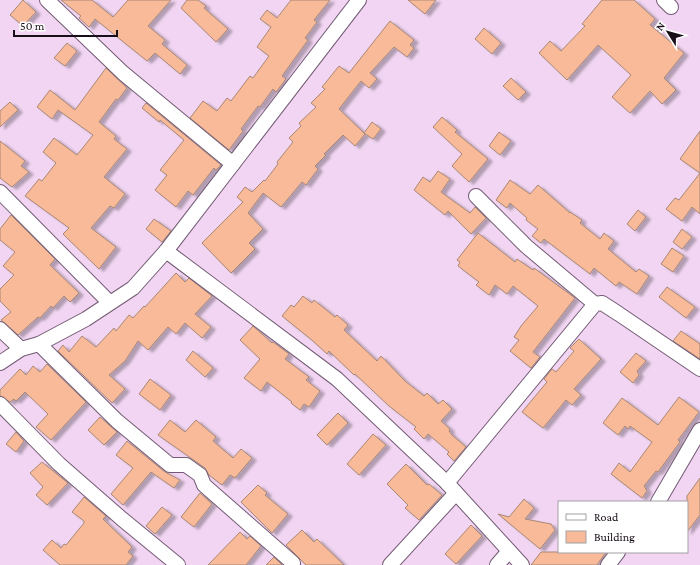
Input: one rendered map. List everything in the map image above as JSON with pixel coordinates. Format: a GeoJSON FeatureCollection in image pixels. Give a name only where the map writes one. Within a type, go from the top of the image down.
{"type":"FeatureCollection","features":[{"type":"Feature","properties":{"kind":"street"},"geometry":{"type":"LineString","coordinates":[[47,0],[123,72],[233,164]]}},
{"type":"Feature","properties":{"kind":"street"},"geometry":{"type":"LineString","coordinates":[[0,363],[20,349],[39,344],[86,319],[109,302],[133,288],[166,251],[360,0]]}},
{"type":"Feature","properties":{"kind":"street"},"geometry":{"type":"LineString","coordinates":[[0,192],[109,302]]}},
{"type":"Feature","properties":{"kind":"street"},"geometry":{"type":"LineString","coordinates":[[476,196],[526,246],[595,304]]}},
{"type":"Feature","properties":{"kind":"street"},"geometry":{"type":"LineString","coordinates":[[166,251],[337,379],[452,488],[522,565]]}},
{"type":"Feature","properties":{"kind":"street"},"geometry":{"type":"LineString","coordinates":[[390,565],[595,304],[602,303],[700,369]]}},
{"type":"Feature","properties":{"kind":"street"},"geometry":{"type":"LineString","coordinates":[[0,329],[20,349]]}},
{"type":"Feature","properties":{"kind":"street"},"geometry":{"type":"LineString","coordinates":[[39,344],[117,422],[170,464],[186,466],[200,475],[204,485],[293,563]]}},
{"type":"Feature","properties":{"kind":"street"},"geometry":{"type":"LineString","coordinates":[[0,404],[60,464],[122,519],[178,565]]}},
{"type":"Feature","properties":{"kind":"street"},"geometry":{"type":"LineString","coordinates":[[659,501],[698,439]]}},
{"type":"Feature","properties":{"kind":"street"},"geometry":{"type":"LineString","coordinates":[[496,565],[510,551]]}},
{"type":"Feature","properties":{"kind":"street"},"geometry":{"type":"LineString","coordinates":[[608,565],[617,553]]}},
{"type":"Feature","properties":{"kind":"building"},"geometry":{"type":"Polygon","coordinates":[[[23,0],[36,12],[23,26],[10,15],[23,0]]]}},
{"type":"Feature","properties":{"kind":"building"},"geometry":{"type":"Polygon","coordinates":[[[61,0],[92,0],[113,17],[128,0],[171,0],[148,26],[165,40],[162,44],[187,65],[180,74],[155,53],[147,61],[95,19],[89,27],[79,18],[81,16],[61,0]]]}},
{"type":"Feature","properties":{"kind":"building"},"geometry":{"type":"Polygon","coordinates":[[[187,0],[198,0],[206,6],[204,8],[228,29],[216,42],[181,8],[187,0]]]}},
{"type":"Feature","properties":{"kind":"building"},"geometry":{"type":"Polygon","coordinates":[[[291,0],[330,0],[314,20],[317,22],[305,38],[308,40],[282,76],[286,79],[276,92],[273,89],[260,107],[258,106],[241,129],[243,131],[229,150],[190,118],[203,101],[217,111],[227,98],[231,101],[250,76],[253,78],[269,56],[257,47],[271,27],[260,19],[267,10],[277,18],[291,0]]]}},
{"type":"Feature","properties":{"kind":"building"},"geometry":{"type":"Polygon","coordinates":[[[408,0],[436,0],[425,14],[408,0]]]}},
{"type":"Feature","properties":{"kind":"building"},"geometry":{"type":"Polygon","coordinates":[[[602,0],[634,0],[655,19],[650,25],[684,53],[664,78],[676,90],[662,104],[650,91],[630,113],[612,97],[631,75],[598,45],[567,80],[539,53],[550,41],[561,51],[585,26],[582,24],[602,0]]]}},
{"type":"Feature","properties":{"kind":"building"},"geometry":{"type":"Polygon","coordinates":[[[390,21],[414,40],[410,45],[414,48],[407,57],[394,47],[370,73],[377,79],[369,88],[361,81],[339,109],[365,134],[355,146],[343,135],[324,154],[326,155],[315,166],[318,169],[306,185],[302,182],[281,207],[263,193],[248,213],[263,229],[249,243],[255,249],[231,273],[202,243],[243,202],[237,197],[245,187],[252,192],[264,180],[265,181],[278,164],[277,162],[293,142],[289,138],[301,126],[299,123],[316,107],[311,103],[325,89],[322,87],[339,66],[349,73],[390,21]]]}},
{"type":"Feature","properties":{"kind":"building"},"geometry":{"type":"Polygon","coordinates":[[[484,28],[501,43],[492,54],[475,39],[484,28]]]}},
{"type":"Feature","properties":{"kind":"building"},"geometry":{"type":"Polygon","coordinates":[[[67,43],[77,51],[65,66],[54,58],[67,43]]]}},
{"type":"Feature","properties":{"kind":"building"},"geometry":{"type":"Polygon","coordinates":[[[106,68],[127,88],[118,100],[116,99],[99,122],[116,136],[114,139],[127,149],[104,177],[125,194],[114,208],[110,206],[91,228],[116,247],[99,269],[63,234],[69,228],[25,196],[39,179],[42,181],[56,163],[43,152],[54,138],[77,155],[93,135],[58,110],[52,119],[37,107],[50,90],[75,110],[106,68]]]}},
{"type":"Feature","properties":{"kind":"building"},"geometry":{"type":"Polygon","coordinates":[[[511,78],[526,92],[518,100],[503,86],[511,78]]]}},
{"type":"Feature","properties":{"kind":"building"},"geometry":{"type":"Polygon","coordinates":[[[10,102],[18,110],[0,127],[0,111],[10,102]]]}},
{"type":"Feature","properties":{"kind":"building"},"geometry":{"type":"Polygon","coordinates":[[[146,103],[221,165],[216,170],[214,168],[193,195],[188,191],[176,207],[155,190],[167,175],[160,170],[184,140],[160,120],[159,122],[142,108],[146,103]]]}},
{"type":"Feature","properties":{"kind":"building"},"geometry":{"type":"Polygon","coordinates":[[[442,117],[457,130],[455,132],[488,159],[469,182],[452,166],[462,154],[433,127],[442,117]]]}},
{"type":"Feature","properties":{"kind":"building"},"geometry":{"type":"Polygon","coordinates":[[[372,122],[381,129],[373,139],[364,133],[372,122]]]}},
{"type":"Feature","properties":{"kind":"building"},"geometry":{"type":"Polygon","coordinates":[[[700,131],[700,173],[680,159],[700,131]]]}},
{"type":"Feature","properties":{"kind":"building"},"geometry":{"type":"Polygon","coordinates":[[[499,132],[511,141],[500,155],[489,146],[499,132]]]}},
{"type":"Feature","properties":{"kind":"building"},"geometry":{"type":"Polygon","coordinates":[[[0,141],[25,161],[21,166],[29,172],[12,187],[0,178],[0,141]]]}},
{"type":"Feature","properties":{"kind":"building"},"geometry":{"type":"Polygon","coordinates":[[[438,171],[450,179],[441,192],[470,213],[475,207],[486,218],[471,234],[448,211],[445,215],[414,190],[423,177],[430,182],[438,171]]]}},
{"type":"Feature","properties":{"kind":"building"},"geometry":{"type":"Polygon","coordinates":[[[700,173],[700,214],[692,207],[682,221],[666,209],[675,198],[679,200],[700,173]]]}},
{"type":"Feature","properties":{"kind":"building"},"geometry":{"type":"Polygon","coordinates":[[[510,180],[530,194],[538,185],[570,213],[582,220],[580,223],[600,239],[604,233],[614,241],[608,249],[636,272],[639,269],[649,276],[637,294],[619,282],[616,286],[594,268],[590,274],[544,239],[541,243],[532,236],[538,229],[526,220],[527,218],[510,203],[507,208],[496,200],[510,180]]]}},
{"type":"Feature","properties":{"kind":"building"},"geometry":{"type":"Polygon","coordinates":[[[638,210],[646,217],[635,231],[627,224],[638,210]]]}},
{"type":"Feature","properties":{"kind":"building"},"geometry":{"type":"Polygon","coordinates":[[[11,215],[55,259],[50,265],[79,293],[70,302],[64,296],[53,308],[51,306],[40,318],[38,317],[18,335],[1,320],[11,312],[0,301],[0,289],[14,275],[3,266],[15,252],[0,240],[0,229],[11,215]]]}},
{"type":"Feature","properties":{"kind":"building"},"geometry":{"type":"Polygon","coordinates":[[[154,219],[171,231],[162,242],[146,229],[154,219]]]}},
{"type":"Feature","properties":{"kind":"building"},"geometry":{"type":"Polygon","coordinates":[[[682,229],[692,237],[682,249],[673,242],[682,229]]]}},
{"type":"Feature","properties":{"kind":"building"},"geometry":{"type":"Polygon","coordinates":[[[478,233],[515,262],[517,259],[533,270],[534,268],[575,298],[533,352],[540,357],[531,368],[510,351],[519,340],[514,337],[538,306],[513,286],[507,294],[495,285],[489,295],[476,285],[479,282],[458,266],[460,262],[457,260],[478,233]]]}},
{"type":"Feature","properties":{"kind":"building"},"geometry":{"type":"Polygon","coordinates":[[[672,248],[684,256],[673,272],[661,264],[672,248]]]}},
{"type":"Feature","properties":{"kind":"building"},"geometry":{"type":"Polygon","coordinates":[[[176,273],[185,282],[189,278],[212,296],[195,314],[211,327],[202,338],[185,323],[176,334],[168,327],[148,350],[138,341],[125,361],[109,375],[125,389],[112,403],[58,351],[63,345],[69,352],[82,336],[96,347],[114,328],[116,331],[129,315],[133,318],[144,306],[145,307],[176,273]]]}},
{"type":"Feature","properties":{"kind":"building"},"geometry":{"type":"Polygon","coordinates":[[[667,287],[695,307],[686,318],[659,297],[667,287]]]}},
{"type":"Feature","properties":{"kind":"building"},"geometry":{"type":"Polygon","coordinates":[[[303,296],[312,303],[314,300],[335,317],[337,315],[348,325],[344,330],[377,361],[381,356],[405,381],[424,396],[427,393],[438,404],[443,400],[452,409],[441,421],[450,429],[449,431],[452,435],[466,447],[454,461],[447,454],[449,452],[428,434],[424,439],[414,429],[416,427],[389,406],[329,351],[327,354],[282,316],[291,305],[294,307],[303,296]]]}},
{"type":"Feature","properties":{"kind":"building"},"geometry":{"type":"Polygon","coordinates":[[[253,326],[272,343],[273,342],[289,354],[285,359],[309,377],[306,380],[320,391],[309,407],[304,404],[300,410],[267,382],[261,391],[244,378],[260,359],[240,340],[253,326]]]}},
{"type":"Feature","properties":{"kind":"building"},"geometry":{"type":"Polygon","coordinates":[[[681,331],[700,344],[700,359],[673,341],[681,331]]]}},
{"type":"Feature","properties":{"kind":"building"},"geometry":{"type":"Polygon","coordinates":[[[579,339],[601,359],[574,389],[581,395],[572,405],[566,400],[543,428],[522,412],[547,382],[544,379],[552,369],[556,372],[574,351],[570,348],[579,339]]]}},
{"type":"Feature","properties":{"kind":"building"},"geometry":{"type":"Polygon","coordinates":[[[193,351],[213,368],[205,377],[186,360],[193,351]]]}},
{"type":"Feature","properties":{"kind":"building"},"geometry":{"type":"Polygon","coordinates":[[[636,353],[646,361],[637,371],[639,375],[633,383],[620,372],[636,353]]]}},
{"type":"Feature","properties":{"kind":"building"},"geometry":{"type":"Polygon","coordinates":[[[47,364],[86,402],[51,440],[36,427],[48,414],[25,392],[16,401],[14,399],[10,402],[0,396],[0,390],[20,369],[26,375],[33,366],[40,372],[47,364]]]}},
{"type":"Feature","properties":{"kind":"building"},"geometry":{"type":"Polygon","coordinates":[[[150,379],[171,395],[160,410],[139,394],[150,379]]]}},
{"type":"Feature","properties":{"kind":"building"},"geometry":{"type":"Polygon","coordinates":[[[679,397],[699,412],[678,440],[680,442],[658,472],[656,471],[644,486],[647,491],[642,498],[611,474],[619,463],[630,472],[652,442],[630,426],[628,429],[625,426],[618,435],[603,423],[622,398],[658,425],[679,397]]]}},
{"type":"Feature","properties":{"kind":"building"},"geometry":{"type":"Polygon","coordinates":[[[338,413],[348,423],[327,445],[317,435],[338,413]]]}},
{"type":"Feature","properties":{"kind":"building"},"geometry":{"type":"Polygon","coordinates":[[[100,417],[117,432],[104,445],[88,430],[100,417]]]}},
{"type":"Feature","properties":{"kind":"building"},"geometry":{"type":"Polygon","coordinates":[[[170,420],[185,432],[196,420],[216,437],[213,441],[233,458],[241,449],[252,458],[235,478],[230,475],[222,485],[209,475],[205,468],[158,435],[170,420]]]}},
{"type":"Feature","properties":{"kind":"building"},"geometry":{"type":"Polygon","coordinates":[[[16,432],[24,441],[16,452],[6,444],[16,432]]]}},
{"type":"Feature","properties":{"kind":"building"},"geometry":{"type":"Polygon","coordinates":[[[373,434],[386,445],[359,475],[347,464],[373,434]]]}},
{"type":"Feature","properties":{"kind":"building"},"geometry":{"type":"Polygon","coordinates":[[[127,441],[165,472],[180,480],[174,488],[151,472],[123,505],[111,494],[133,468],[116,455],[127,441]]]}},
{"type":"Feature","properties":{"kind":"building"},"geometry":{"type":"Polygon","coordinates":[[[42,462],[68,483],[47,505],[36,495],[43,487],[30,473],[42,462]]]}},
{"type":"Feature","properties":{"kind":"building"},"geometry":{"type":"Polygon","coordinates":[[[406,464],[427,485],[429,484],[442,495],[419,520],[405,508],[408,505],[387,484],[406,464]]]}},
{"type":"Feature","properties":{"kind":"building"},"geometry":{"type":"Polygon","coordinates":[[[700,478],[700,515],[688,531],[688,501],[687,496],[700,478]]]}},
{"type":"Feature","properties":{"kind":"building"},"geometry":{"type":"Polygon","coordinates":[[[258,485],[267,493],[265,495],[288,514],[272,533],[241,502],[258,485]]]}},
{"type":"Feature","properties":{"kind":"building"},"geometry":{"type":"Polygon","coordinates":[[[200,493],[212,504],[194,527],[181,517],[200,493]]]}},
{"type":"Feature","properties":{"kind":"building"},"geometry":{"type":"Polygon","coordinates":[[[84,497],[106,516],[103,519],[132,547],[128,552],[133,556],[126,565],[60,565],[43,550],[52,540],[61,548],[64,544],[66,545],[84,523],[84,521],[72,512],[84,497]]]}},
{"type":"Feature","properties":{"kind":"building"},"geometry":{"type":"Polygon","coordinates":[[[524,499],[534,508],[525,519],[551,524],[555,530],[540,549],[498,514],[509,517],[524,499]]]}},
{"type":"Feature","properties":{"kind":"building"},"geometry":{"type":"Polygon","coordinates":[[[162,507],[172,515],[155,534],[146,526],[162,507]]]}},
{"type":"Feature","properties":{"kind":"building"},"geometry":{"type":"Polygon","coordinates":[[[471,525],[482,536],[456,564],[445,554],[471,525]]]}},
{"type":"Feature","properties":{"kind":"building"},"geometry":{"type":"Polygon","coordinates":[[[302,530],[314,542],[317,539],[344,565],[306,565],[286,545],[302,530]]]}},
{"type":"Feature","properties":{"kind":"building"},"geometry":{"type":"Polygon","coordinates":[[[240,532],[247,539],[250,536],[261,546],[246,565],[208,565],[240,532]]]}},
{"type":"Feature","properties":{"kind":"building"},"geometry":{"type":"Polygon","coordinates":[[[541,552],[605,553],[597,565],[531,565],[541,552]]]}},
{"type":"Feature","properties":{"kind":"building"},"geometry":{"type":"Polygon","coordinates":[[[274,557],[282,565],[266,565],[274,557]]]}}]}
